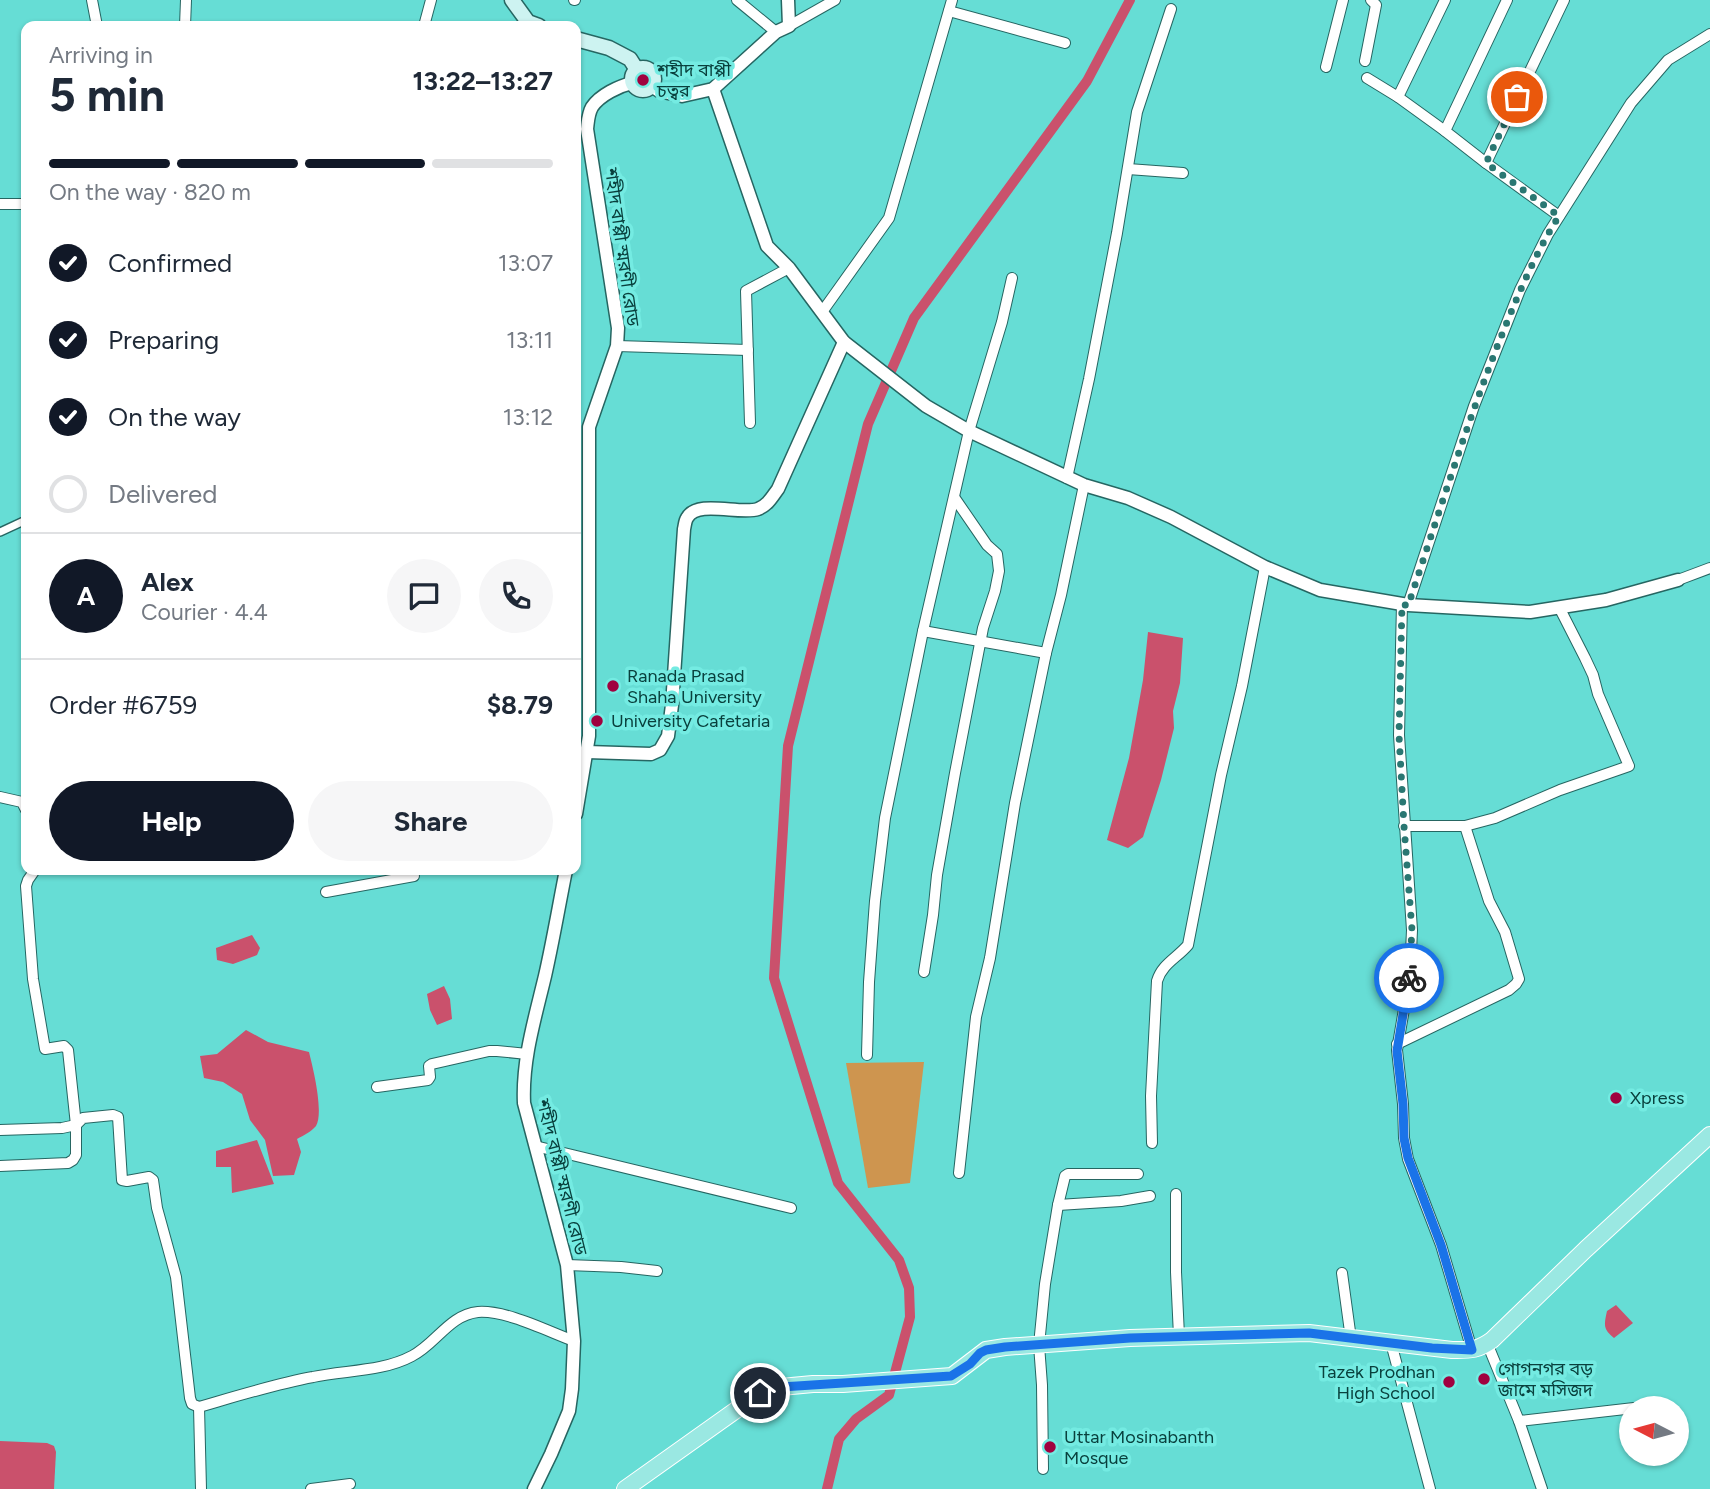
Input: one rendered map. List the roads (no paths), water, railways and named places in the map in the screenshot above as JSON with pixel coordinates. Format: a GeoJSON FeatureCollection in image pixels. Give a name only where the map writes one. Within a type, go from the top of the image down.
{"type":"FeatureCollection","features":[{"type":"Feature","properties":{"kind":"main road"},"geometry":{"type":"LineString","coordinates":[[512,0],[527,21]]}},
{"type":"Feature","properties":{"kind":"main road"},"geometry":{"type":"LineString","coordinates":[[581,40],[609,48],[630,60],[635,76],[645,68],[652,72],[652,86]]}},
{"type":"Feature","properties":{"kind":"main road"},"geometry":{"type":"LineString","coordinates":[[625,1489],[760,1393],[781,1387],[813,1384],[951,1376],[986,1350],[1179,1336],[1309,1333],[1452,1350],[1480,1347],[1525,1309],[1710,1135]]}},
{"type":"Feature","properties":{"kind":"street"},"geometry":{"type":"LineString","coordinates":[[92,0],[96,21]]}},
{"type":"Feature","properties":{"kind":"street"},"geometry":{"type":"LineString","coordinates":[[185,21],[186,0]]}},
{"type":"Feature","properties":{"kind":"street"},"geometry":{"type":"LineString","coordinates":[[425,21],[431,0]]}},
{"type":"Feature","properties":{"kind":"street"},"geometry":{"type":"LineString","coordinates":[[737,0],[776,32]]}},
{"type":"Feature","properties":{"kind":"street"},"geometry":{"type":"LineString","coordinates":[[788,0],[789,26]]}},
{"type":"Feature","properties":{"kind":"street"},"geometry":{"type":"LineString","coordinates":[[652,86],[659,91],[682,96],[713,89],[776,32],[835,0]]}},
{"type":"Feature","properties":{"kind":"street"},"geometry":{"type":"LineString","coordinates":[[822,312],[889,218],[952,0]]}},
{"type":"Feature","properties":{"kind":"street"},"geometry":{"type":"LineString","coordinates":[[1326,67],[1343,0]]}},
{"type":"Feature","properties":{"kind":"street"},"geometry":{"type":"LineString","coordinates":[[1365,61],[1376,5],[1371,0]]}},
{"type":"Feature","properties":{"kind":"street"},"geometry":{"type":"LineString","coordinates":[[1398,97],[1445,0]]}},
{"type":"Feature","properties":{"kind":"street"},"geometry":{"type":"LineString","coordinates":[[1445,131],[1507,0]]}},
{"type":"Feature","properties":{"kind":"street"},"geometry":{"type":"LineString","coordinates":[[1486,163],[1564,0]]}},
{"type":"Feature","properties":{"kind":"street"},"geometry":{"type":"LineString","coordinates":[[1068,478],[1112,260],[1137,112],[1171,9]]}},
{"type":"Feature","properties":{"kind":"street"},"geometry":{"type":"LineString","coordinates":[[948,11],[1065,43]]}},
{"type":"Feature","properties":{"kind":"street"},"geometry":{"type":"LineString","coordinates":[[1542,1489],[1519,1421],[1480,1347],[1408,1158],[1404,1138],[1397,1051],[1410,974],[1412,930],[1399,735],[1405,605],[1474,406],[1520,290],[1548,234],[1631,103],[1668,60],[1710,34]]}},
{"type":"Feature","properties":{"kind":"street","name":"শহীদ বাপ্পী স্মরণী রোড"},"geometry":{"type":"LineString","coordinates":[[581,786],[589,736],[589,427],[617,346],[618,328],[581,129],[593,105],[635,76]]}},
{"type":"Feature","properties":{"kind":"street"},"geometry":{"type":"LineString","coordinates":[[1367,78],[1398,97],[1559,216]]}},
{"type":"Feature","properties":{"kind":"street"},"geometry":{"type":"LineString","coordinates":[[713,89],[767,246],[789,268],[844,342],[926,406],[969,432],[1084,485],[1128,498],[1171,517],[1265,566],[1320,590],[1405,605],[1530,611],[1606,600],[1710,568]]}},
{"type":"Feature","properties":{"kind":"street"},"geometry":{"type":"LineString","coordinates":[[1128,169],[1183,173]]}},
{"type":"Feature","properties":{"kind":"street"},"geometry":{"type":"LineString","coordinates":[[0,204],[21,204]]}},
{"type":"Feature","properties":{"kind":"street"},"geometry":{"type":"LineString","coordinates":[[750,423],[746,292],[789,268]]}},
{"type":"Feature","properties":{"kind":"street"},"geometry":{"type":"LineString","coordinates":[[867,1055],[875,901],[885,818],[923,631],[969,432],[1002,322],[1012,278]]}},
{"type":"Feature","properties":{"kind":"street"},"geometry":{"type":"LineString","coordinates":[[587,752],[651,754],[660,750],[668,736],[672,705],[687,517],[694,511],[758,509],[768,503],[778,489],[844,342]]}},
{"type":"Feature","properties":{"kind":"street"},"geometry":{"type":"LineString","coordinates":[[617,346],[748,350]]}},
{"type":"Feature","properties":{"kind":"street"},"geometry":{"type":"LineString","coordinates":[[959,1173],[976,1017],[990,958],[1016,803],[1046,653],[1084,485]]}},
{"type":"Feature","properties":{"kind":"street"},"geometry":{"type":"LineString","coordinates":[[924,971],[955,773],[983,628],[999,571],[997,554],[987,545],[954,497]]}},
{"type":"Feature","properties":{"kind":"street"},"geometry":{"type":"LineString","coordinates":[[0,532],[21,522]]}},
{"type":"Feature","properties":{"kind":"street"},"geometry":{"type":"LineString","coordinates":[[1152,1143],[1151,1096],[1157,981],[1166,965],[1188,945],[1191,935],[1265,566]]}},
{"type":"Feature","properties":{"kind":"street"},"geometry":{"type":"LineString","coordinates":[[1404,826],[1465,825],[1496,818],[1560,790],[1629,766],[1598,694],[1593,675],[1559,607]]}},
{"type":"Feature","properties":{"kind":"street"},"geometry":{"type":"LineString","coordinates":[[923,631],[1046,653]]}},
{"type":"Feature","properties":{"kind":"street"},"geometry":{"type":"LineString","coordinates":[[581,738],[589,736]]}},
{"type":"Feature","properties":{"kind":"street"},"geometry":{"type":"LineString","coordinates":[[0,797],[21,802]]}},
{"type":"Feature","properties":{"kind":"street"},"geometry":{"type":"LineString","coordinates":[[1398,1044],[1508,990],[1519,979],[1505,932],[1489,901],[1465,825]]}},
{"type":"Feature","properties":{"kind":"street"},"geometry":{"type":"LineString","coordinates":[[0,1166],[71,1162],[76,1155],[76,1125],[68,1050],[64,1046],[45,1049],[35,995],[26,886],[32,875]]}},
{"type":"Feature","properties":{"kind":"street"},"geometry":{"type":"LineString","coordinates":[[326,892],[393,875]]}},
{"type":"Feature","properties":{"kind":"street"},"geometry":{"type":"LineString","coordinates":[[406,875],[414,876]]}},
{"type":"Feature","properties":{"kind":"street","name":"শহীদ বাপ্পী স্মরণী রোড"},"geometry":{"type":"LineString","coordinates":[[534,1489],[569,1411],[572,1389],[574,1341],[567,1265],[524,1103],[523,1079],[565,875]]}},
{"type":"Feature","properties":{"kind":"street"},"geometry":{"type":"LineString","coordinates":[[377,1087],[428,1080],[429,1066],[432,1064],[489,1051],[527,1054]]}},
{"type":"Feature","properties":{"kind":"street"},"geometry":{"type":"LineString","coordinates":[[0,1130],[62,1128],[76,1125],[83,1118],[116,1116],[119,1121],[122,1180],[149,1177],[153,1180],[157,1208],[176,1277],[190,1398],[192,1404],[199,1407],[314,1377],[399,1362],[428,1345],[446,1326],[467,1314],[478,1312],[503,1314],[574,1341]]}},
{"type":"Feature","properties":{"kind":"street"},"geometry":{"type":"LineString","coordinates":[[535,1146],[791,1208]]}},
{"type":"Feature","properties":{"kind":"street"},"geometry":{"type":"LineString","coordinates":[[1043,1469],[1039,1345],[1045,1284],[1065,1176],[1138,1174]]}},
{"type":"Feature","properties":{"kind":"street"},"geometry":{"type":"LineString","coordinates":[[1176,1194],[1179,1336]]}},
{"type":"Feature","properties":{"kind":"street"},"geometry":{"type":"LineString","coordinates":[[1058,1205],[1121,1201],[1150,1196]]}},
{"type":"Feature","properties":{"kind":"street"},"geometry":{"type":"LineString","coordinates":[[567,1265],[657,1271]]}},
{"type":"Feature","properties":{"kind":"street"},"geometry":{"type":"LineString","coordinates":[[1342,1273],[1351,1339]]}},
{"type":"Feature","properties":{"kind":"street"},"geometry":{"type":"LineString","coordinates":[[1391,1343],[1430,1489]]}},
{"type":"Feature","properties":{"kind":"street"},"geometry":{"type":"LineString","coordinates":[[199,1407],[201,1489]]}},
{"type":"Feature","properties":{"kind":"street"},"geometry":{"type":"LineString","coordinates":[[1519,1421],[1619,1410]]}},
{"type":"Feature","properties":{"kind":"street"},"geometry":{"type":"LineString","coordinates":[[311,1489],[350,1484]]}},
{"type":"Feature","properties":{"kind":"waterway"},"geometry":{"type":"LineString","coordinates":[[827,1489],[839,1439],[856,1419],[889,1395],[910,1317],[909,1288],[899,1260],[838,1183],[774,978],[788,746],[868,424],[914,318],[1087,81],[1130,0]]}},
{"type":"Feature","properties":{"kind":"place","name":"শহীদ বাপ্পী চত্বর"},"geometry":{"type":"Point","coordinates":[643,80]}},
{"type":"Feature","properties":{"kind":"place","name":"Ranada Prasad Shaha University"},"geometry":{"type":"Point","coordinates":[613,686]}},
{"type":"Feature","properties":{"kind":"place","name":"University Cafetaria"},"geometry":{"type":"Point","coordinates":[597,721]}},
{"type":"Feature","properties":{"kind":"place","name":"Xpress"},"geometry":{"type":"Point","coordinates":[1616,1098]}},
{"type":"Feature","properties":{"kind":"place","name":"গোগনগর বড় জামে মসিজদ"},"geometry":{"type":"Point","coordinates":[1484,1379]}},
{"type":"Feature","properties":{"kind":"place","name":"Tazek Prodhan High School"},"geometry":{"type":"Point","coordinates":[1449,1382]}},
{"type":"Feature","properties":{"kind":"place","name":"Uttar Mosinabanth Mosque"},"geometry":{"type":"Point","coordinates":[1050,1447]}}]}
